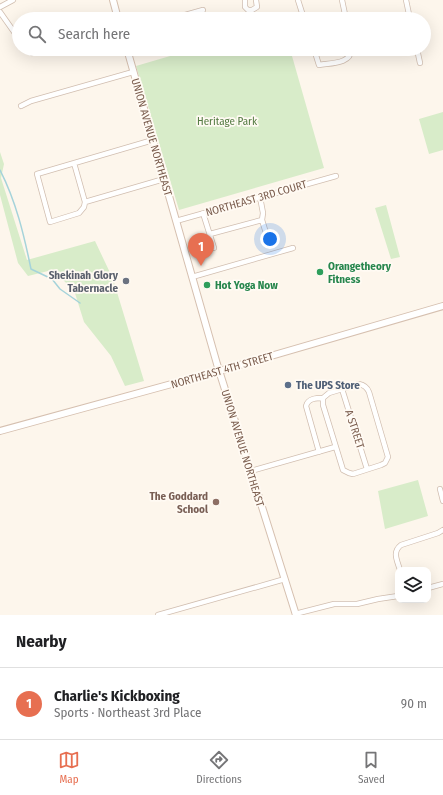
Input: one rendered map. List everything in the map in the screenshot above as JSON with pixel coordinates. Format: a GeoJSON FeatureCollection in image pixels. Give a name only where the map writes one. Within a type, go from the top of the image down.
{"type":"FeatureCollection","features":[{"type":"Feature","properties":{"kind":"street"},"geometry":{"type":"LineString","coordinates":[[0,7],[13,0]]}},
{"type":"Feature","properties":{"kind":"street"},"geometry":{"type":"LineString","coordinates":[[113,0],[116,12]]}},
{"type":"Feature","properties":{"kind":"street"},"geometry":{"type":"LineString","coordinates":[[245,0],[245,7],[248,10],[252,10],[257,7],[256,0]]}},
{"type":"Feature","properties":{"kind":"street"},"geometry":{"type":"LineString","coordinates":[[298,0],[302,12]]}},
{"type":"Feature","properties":{"kind":"street"},"geometry":{"type":"LineString","coordinates":[[342,0],[345,12]]}},
{"type":"Feature","properties":{"kind":"street"},"geometry":{"type":"LineString","coordinates":[[406,0],[409,12]]}},
{"type":"Feature","properties":{"kind":"street"},"geometry":{"type":"LineString","coordinates":[[196,12],[203,10]]}},
{"type":"Feature","properties":{"kind":"street"},"geometry":{"type":"LineString","coordinates":[[0,12],[12,29]]}},
{"type":"Feature","properties":{"kind":"street","name":"UNION AVENUE NORTHEAST"},"geometry":{"type":"LineString","coordinates":[[129,56],[219,371],[295,615]]}},
{"type":"Feature","properties":{"kind":"street"},"geometry":{"type":"LineString","coordinates":[[316,56],[319,65],[343,61],[349,58],[350,56]]}},
{"type":"Feature","properties":{"kind":"street"},"geometry":{"type":"LineString","coordinates":[[418,56],[420,63]]}},
{"type":"Feature","properties":{"kind":"street"},"geometry":{"type":"LineString","coordinates":[[21,106],[31,101],[133,72]]}},
{"type":"Feature","properties":{"kind":"street"},"geometry":{"type":"LineString","coordinates":[[74,163],[85,202],[84,207],[79,213],[50,222],[37,174],[74,163],[153,140]]}},
{"type":"Feature","properties":{"kind":"street","name":"NORTHEAST 3RD COURT"},"geometry":{"type":"LineString","coordinates":[[176,221],[336,176]]}},
{"type":"Feature","properties":{"kind":"street"},"geometry":{"type":"LineString","coordinates":[[85,202],[164,179]]}},
{"type":"Feature","properties":{"kind":"street"},"geometry":{"type":"LineString","coordinates":[[260,197],[263,212],[262,220],[266,234]]}},
{"type":"Feature","properties":{"kind":"street"},"geometry":{"type":"LineString","coordinates":[[203,213],[214,248]]}},
{"type":"Feature","properties":{"kind":"street"},"geometry":{"type":"LineString","coordinates":[[210,234],[262,220]]}},
{"type":"Feature","properties":{"kind":"street"},"geometry":{"type":"LineString","coordinates":[[192,277],[293,248]]}},
{"type":"Feature","properties":{"kind":"street","name":"NORTHEAST 4TH STREET"},"geometry":{"type":"LineString","coordinates":[[0,431],[219,371],[443,306]]}},
{"type":"Feature","properties":{"kind":"street"},"geometry":{"type":"LineString","coordinates":[[319,452],[306,406],[309,400],[323,398],[329,393],[359,384],[364,386],[369,392],[388,454],[382,465],[353,474],[346,472],[342,468],[335,448],[323,405],[323,398]]}},
{"type":"Feature","properties":{"kind":"street","name":"A STREET"},"geometry":{"type":"LineString","coordinates":[[342,389],[367,469]]}},
{"type":"Feature","properties":{"kind":"street"},"geometry":{"type":"LineString","coordinates":[[251,472],[335,448]]}},
{"type":"Feature","properties":{"kind":"street"},"geometry":{"type":"LineString","coordinates":[[440,489],[443,501]]}},
{"type":"Feature","properties":{"kind":"street"},"geometry":{"type":"LineString","coordinates":[[399,567],[395,553],[401,545],[443,530]]}},
{"type":"Feature","properties":{"kind":"street"},"geometry":{"type":"LineString","coordinates":[[158,615],[285,580]]}},
{"type":"Feature","properties":{"kind":"street"},"geometry":{"type":"LineString","coordinates":[[431,587],[443,584]]}},
{"type":"Feature","properties":{"kind":"street"},"geometry":{"type":"LineString","coordinates":[[295,615],[334,604],[357,604],[395,596]]}},
{"type":"Feature","properties":{"kind":"green space","name":"Heritage Park"},"geometry":{"type":"Polygon","coordinates":[[[170,56],[292,56],[324,168],[179,210],[136,66],[170,56]]]}},
{"type":"Feature","properties":{"kind":"green space"},"geometry":{"type":"Polygon","coordinates":[[[443,112],[443,150],[429,154],[419,119],[443,112]]]}},
{"type":"Feature","properties":{"kind":"green space"},"geometry":{"type":"Polygon","coordinates":[[[0,152],[4,164],[1,178],[27,260],[95,241],[113,279],[144,381],[125,386],[111,356],[84,322],[74,290],[52,270],[28,276],[18,263],[0,195],[0,152]]]}},
{"type":"Feature","properties":{"kind":"green space"},"geometry":{"type":"Polygon","coordinates":[[[386,205],[400,257],[391,259],[375,208],[386,205]]]}},
{"type":"Feature","properties":{"kind":"green space"},"geometry":{"type":"Polygon","coordinates":[[[418,480],[428,516],[385,529],[378,491],[418,480]]]}},
{"type":"Feature","properties":{"kind":"waterway"},"geometry":{"type":"LineString","coordinates":[[0,170],[11,194],[19,218],[31,269],[52,279],[60,289],[80,303]]}},
{"type":"Feature","properties":{"kind":"place","name":"Charlie's Kickboxing"},"geometry":{"type":"Point","coordinates":[201,266]}},
{"type":"Feature","properties":{"kind":"place","name":"Orangetheory Fitness"},"geometry":{"type":"Point","coordinates":[320,272]}},
{"type":"Feature","properties":{"kind":"place","name":"Shekinah Glory Tabernacle"},"geometry":{"type":"Point","coordinates":[126,281]}},
{"type":"Feature","properties":{"kind":"place","name":"Hot Yoga Now"},"geometry":{"type":"Point","coordinates":[207,285]}},
{"type":"Feature","properties":{"kind":"place","name":"The UPS Store"},"geometry":{"type":"Point","coordinates":[288,385]}},
{"type":"Feature","properties":{"kind":"place","name":"The Goddard School"},"geometry":{"type":"Point","coordinates":[216,502]}}]}
